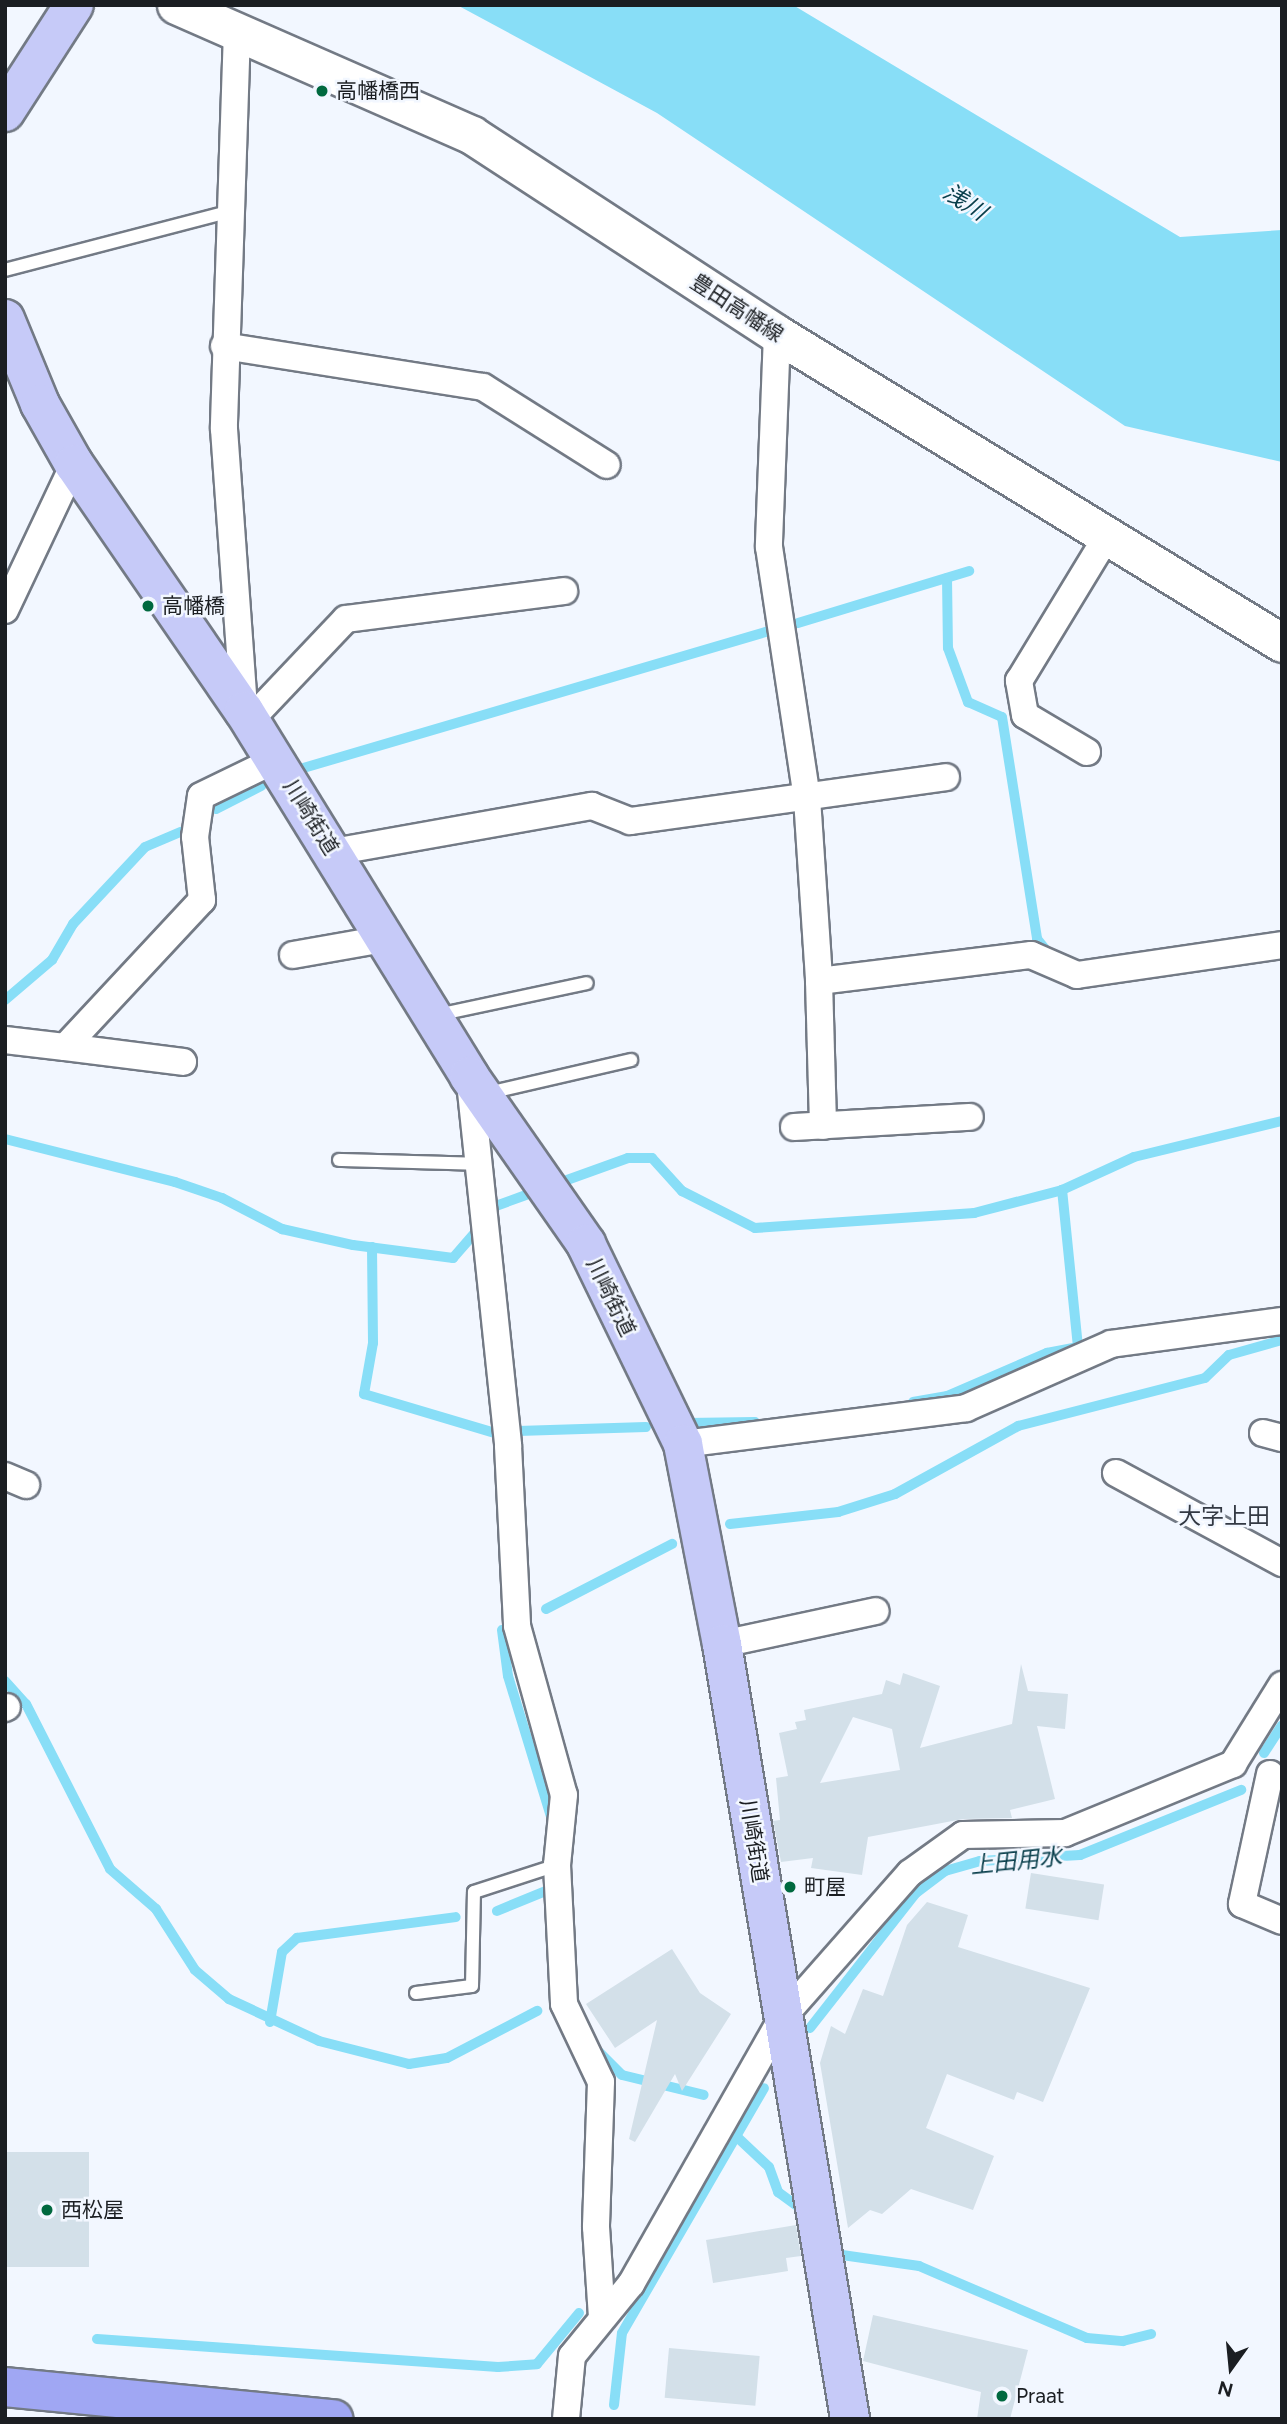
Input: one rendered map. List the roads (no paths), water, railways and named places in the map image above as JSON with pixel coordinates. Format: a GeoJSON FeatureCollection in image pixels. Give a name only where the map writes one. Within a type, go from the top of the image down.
{"type":"FeatureCollection","features":[{"type":"Feature","properties":{"kind":"highway"},"geometry":{"type":"LineString","coordinates":[[5,2387],[333,2419]]}},
{"type":"Feature","properties":{"kind":"main road"},"geometry":{"type":"LineString","coordinates":[[5,112],[74,5]]}},
{"type":"Feature","properties":{"kind":"main road","name":"豊田高幡線"},"geometry":{"type":"LineString","coordinates":[[176,5],[472,135],[777,334],[1282,643]]}},
{"type":"Feature","properties":{"kind":"main road","name":"川崎街道"},"geometry":{"type":"LineString","coordinates":[[5,319],[40,404],[74,464],[247,716],[475,1085],[586,1244],[683,1444],[722,1644],[850,2419]]}},
{"type":"Feature","properties":{"kind":"street"},"geometry":{"type":"LineString","coordinates":[[237,31],[232,211],[224,346],[231,587],[247,716]]}},
{"type":"Feature","properties":{"kind":"street"},"geometry":{"type":"LineString","coordinates":[[777,334],[769,547],[807,798],[819,981],[823,1126]]}},
{"type":"Feature","properties":{"kind":"street"},"geometry":{"type":"LineString","coordinates":[[224,346],[483,387],[607,465]]}},
{"type":"Feature","properties":{"kind":"street"},"geometry":{"type":"LineString","coordinates":[[5,610],[74,464]]}},
{"type":"Feature","properties":{"kind":"street"},"geometry":{"type":"LineString","coordinates":[[1087,752],[1025,715],[1019,681],[1107,536]]}},
{"type":"Feature","properties":{"kind":"street"},"geometry":{"type":"LineString","coordinates":[[247,716],[346,619],[564,591]]}},
{"type":"Feature","properties":{"kind":"street"},"geometry":{"type":"LineString","coordinates":[[65,1047],[202,900],[195,837],[201,796],[275,761]]}},
{"type":"Feature","properties":{"kind":"street"},"geometry":{"type":"LineString","coordinates":[[333,852],[592,806],[630,821],[946,778]]}},
{"type":"Feature","properties":{"kind":"street"},"geometry":{"type":"LineString","coordinates":[[293,955],[384,939]]}},
{"type":"Feature","properties":{"kind":"street"},"geometry":{"type":"LineString","coordinates":[[819,981],[1031,955],[1077,975],[1282,945]]}},
{"type":"Feature","properties":{"kind":"street"},"geometry":{"type":"LineString","coordinates":[[5,1040],[183,1062]]}},
{"type":"Feature","properties":{"kind":"street"},"geometry":{"type":"LineString","coordinates":[[475,1085],[478,1164],[508,1446],[517,1626],[564,1795],[558,1865],[564,2004],[601,2082],[596,2227],[602,2318]]}},
{"type":"Feature","properties":{"kind":"street"},"geometry":{"type":"LineString","coordinates":[[794,1127],[970,1117]]}},
{"type":"Feature","properties":{"kind":"street"},"geometry":{"type":"LineString","coordinates":[[683,1444],[966,1408],[1111,1344],[1282,1321]]}},
{"type":"Feature","properties":{"kind":"street"},"geometry":{"type":"LineString","coordinates":[[1116,1473],[1282,1563]]}},
{"type":"Feature","properties":{"kind":"street"},"geometry":{"type":"LineString","coordinates":[[722,1644],[876,1611]]}},
{"type":"Feature","properties":{"kind":"street"},"geometry":{"type":"LineString","coordinates":[[566,2419],[572,2356],[631,2284],[782,2018],[910,1873],[963,1835],[1065,1833],[1233,1764],[1282,1685]]}},
{"type":"Feature","properties":{"kind":"street"},"geometry":{"type":"LineString","coordinates":[[1233,1764],[1276,1776],[1242,1904],[1282,1921]]}},
{"type":"Feature","properties":{"kind":"lane"},"geometry":{"type":"LineString","coordinates":[[5,270],[232,211]]}},
{"type":"Feature","properties":{"kind":"lane"},"geometry":{"type":"LineString","coordinates":[[432,1016],[587,983]]}},
{"type":"Feature","properties":{"kind":"lane"},"geometry":{"type":"LineString","coordinates":[[475,1085],[631,1060]]}},
{"type":"Feature","properties":{"kind":"lane"},"geometry":{"type":"LineString","coordinates":[[339,1160],[478,1164]]}},
{"type":"Feature","properties":{"kind":"lane"},"geometry":{"type":"LineString","coordinates":[[416,1993],[472,1986],[474,1892],[558,1865]]}},
{"type":"Feature","properties":{"kind":"water","name":"浅川"},"geometry":{"type":"Polygon","coordinates":[[[457,5],[793,5],[1180,237],[1282,230],[1282,462],[1125,426],[657,113],[457,5]]]}},
{"type":"Feature","properties":{"kind":"waterway"},"geometry":{"type":"LineString","coordinates":[[798,623],[969,571]]}},
{"type":"Feature","properties":{"kind":"waterway"},"geometry":{"type":"LineString","coordinates":[[947,578],[948,648],[968,702],[1002,717],[1037,939],[1050,955]]}},
{"type":"Feature","properties":{"kind":"waterway"},"geometry":{"type":"LineString","coordinates":[[300,769],[768,631]]}},
{"type":"Feature","properties":{"kind":"waterway"},"geometry":{"type":"LineString","coordinates":[[216,809],[261,786]]}},
{"type":"Feature","properties":{"kind":"waterway"},"geometry":{"type":"LineString","coordinates":[[5,1000],[52,960],[73,924],[145,847],[181,832]]}},
{"type":"Feature","properties":{"kind":"waterway"},"geometry":{"type":"LineString","coordinates":[[567,1180],[628,1158],[652,1158],[682,1191],[755,1228],[974,1213],[1062,1190],[1134,1157],[1282,1121]]}},
{"type":"Feature","properties":{"kind":"waterway"},"geometry":{"type":"LineString","coordinates":[[5,1139],[175,1182],[222,1198],[282,1229],[353,1245],[453,1258],[474,1234]]}},
{"type":"Feature","properties":{"kind":"waterway"},"geometry":{"type":"LineString","coordinates":[[913,1402],[947,1396],[1047,1353],[1078,1347],[1062,1190]]}},
{"type":"Feature","properties":{"kind":"waterway"},"geometry":{"type":"LineString","coordinates":[[493,1207],[526,1195]]}},
{"type":"Feature","properties":{"kind":"waterway"},"geometry":{"type":"LineString","coordinates":[[372,1247],[373,1343],[364,1394],[495,1433]]}},
{"type":"Feature","properties":{"kind":"waterway"},"geometry":{"type":"LineString","coordinates":[[730,1524],[838,1512],[895,1494],[1018,1426],[1205,1378],[1229,1355],[1282,1340]]}},
{"type":"Feature","properties":{"kind":"waterway"},"geometry":{"type":"LineString","coordinates":[[687,1423],[755,1422]]}},
{"type":"Feature","properties":{"kind":"waterway"},"geometry":{"type":"LineString","coordinates":[[518,1431],[646,1427]]}},
{"type":"Feature","properties":{"kind":"waterway"},"geometry":{"type":"LineString","coordinates":[[546,1609],[672,1544]]}},
{"type":"Feature","properties":{"kind":"waterway"},"geometry":{"type":"LineString","coordinates":[[502,1630],[508,1676],[552,1820]]}},
{"type":"Feature","properties":{"kind":"waterway"},"geometry":{"type":"LineString","coordinates":[[5,1681],[26,1704],[110,1869],[156,1909],[195,1970],[229,1999],[319,2041],[409,2064],[447,2058],[537,2011]]}},
{"type":"Feature","properties":{"kind":"waterway","name":"上田用水"},"geometry":{"type":"LineString","coordinates":[[1264,1753],[1282,1725]]}},
{"type":"Feature","properties":{"kind":"waterway","name":"上田用水"},"geometry":{"type":"LineString","coordinates":[[810,2028],[916,1893],[945,1871],[980,1861],[1080,1855],[1241,1790]]}},
{"type":"Feature","properties":{"kind":"waterway"},"geometry":{"type":"LineString","coordinates":[[497,1911],[548,1890]]}},
{"type":"Feature","properties":{"kind":"waterway"},"geometry":{"type":"LineString","coordinates":[[270,2022],[282,1952],[297,1938],[456,1917]]}},
{"type":"Feature","properties":{"kind":"waterway"},"geometry":{"type":"LineString","coordinates":[[597,2050],[622,2075],[704,2095]]}},
{"type":"Feature","properties":{"kind":"waterway","name":"上田用水"},"geometry":{"type":"LineString","coordinates":[[614,2405],[622,2333],[764,2088]]}},
{"type":"Feature","properties":{"kind":"waterway"},"geometry":{"type":"LineString","coordinates":[[736,2136],[769,2167],[778,2192],[796,2205]]}},
{"type":"Feature","properties":{"kind":"waterway"},"geometry":{"type":"LineString","coordinates":[[842,2255],[919,2266],[1087,2338],[1123,2341],[1151,2334]]}},
{"type":"Feature","properties":{"kind":"waterway"},"geometry":{"type":"LineString","coordinates":[[97,2339],[498,2367],[537,2364],[579,2313]]}},
{"type":"Feature","properties":{"kind":"place","name":"高幡橋西"},"geometry":{"type":"Point","coordinates":[322,91]}},
{"type":"Feature","properties":{"kind":"place","name":"高幡橋"},"geometry":{"type":"Point","coordinates":[148,606]}},
{"type":"Feature","properties":{"kind":"place","name":"町屋"},"geometry":{"type":"Point","coordinates":[790,1887]}},
{"type":"Feature","properties":{"kind":"place","name":"西松屋"},"geometry":{"type":"Point","coordinates":[47,2210]}},
{"type":"Feature","properties":{"kind":"place","name":"Praat"},"geometry":{"type":"Point","coordinates":[1002,2396]}},
{"type":"Feature","properties":{"kind":"district","name":"大字上田"},"geometry":{"type":"Point","coordinates":[1224,1516]}}]}
